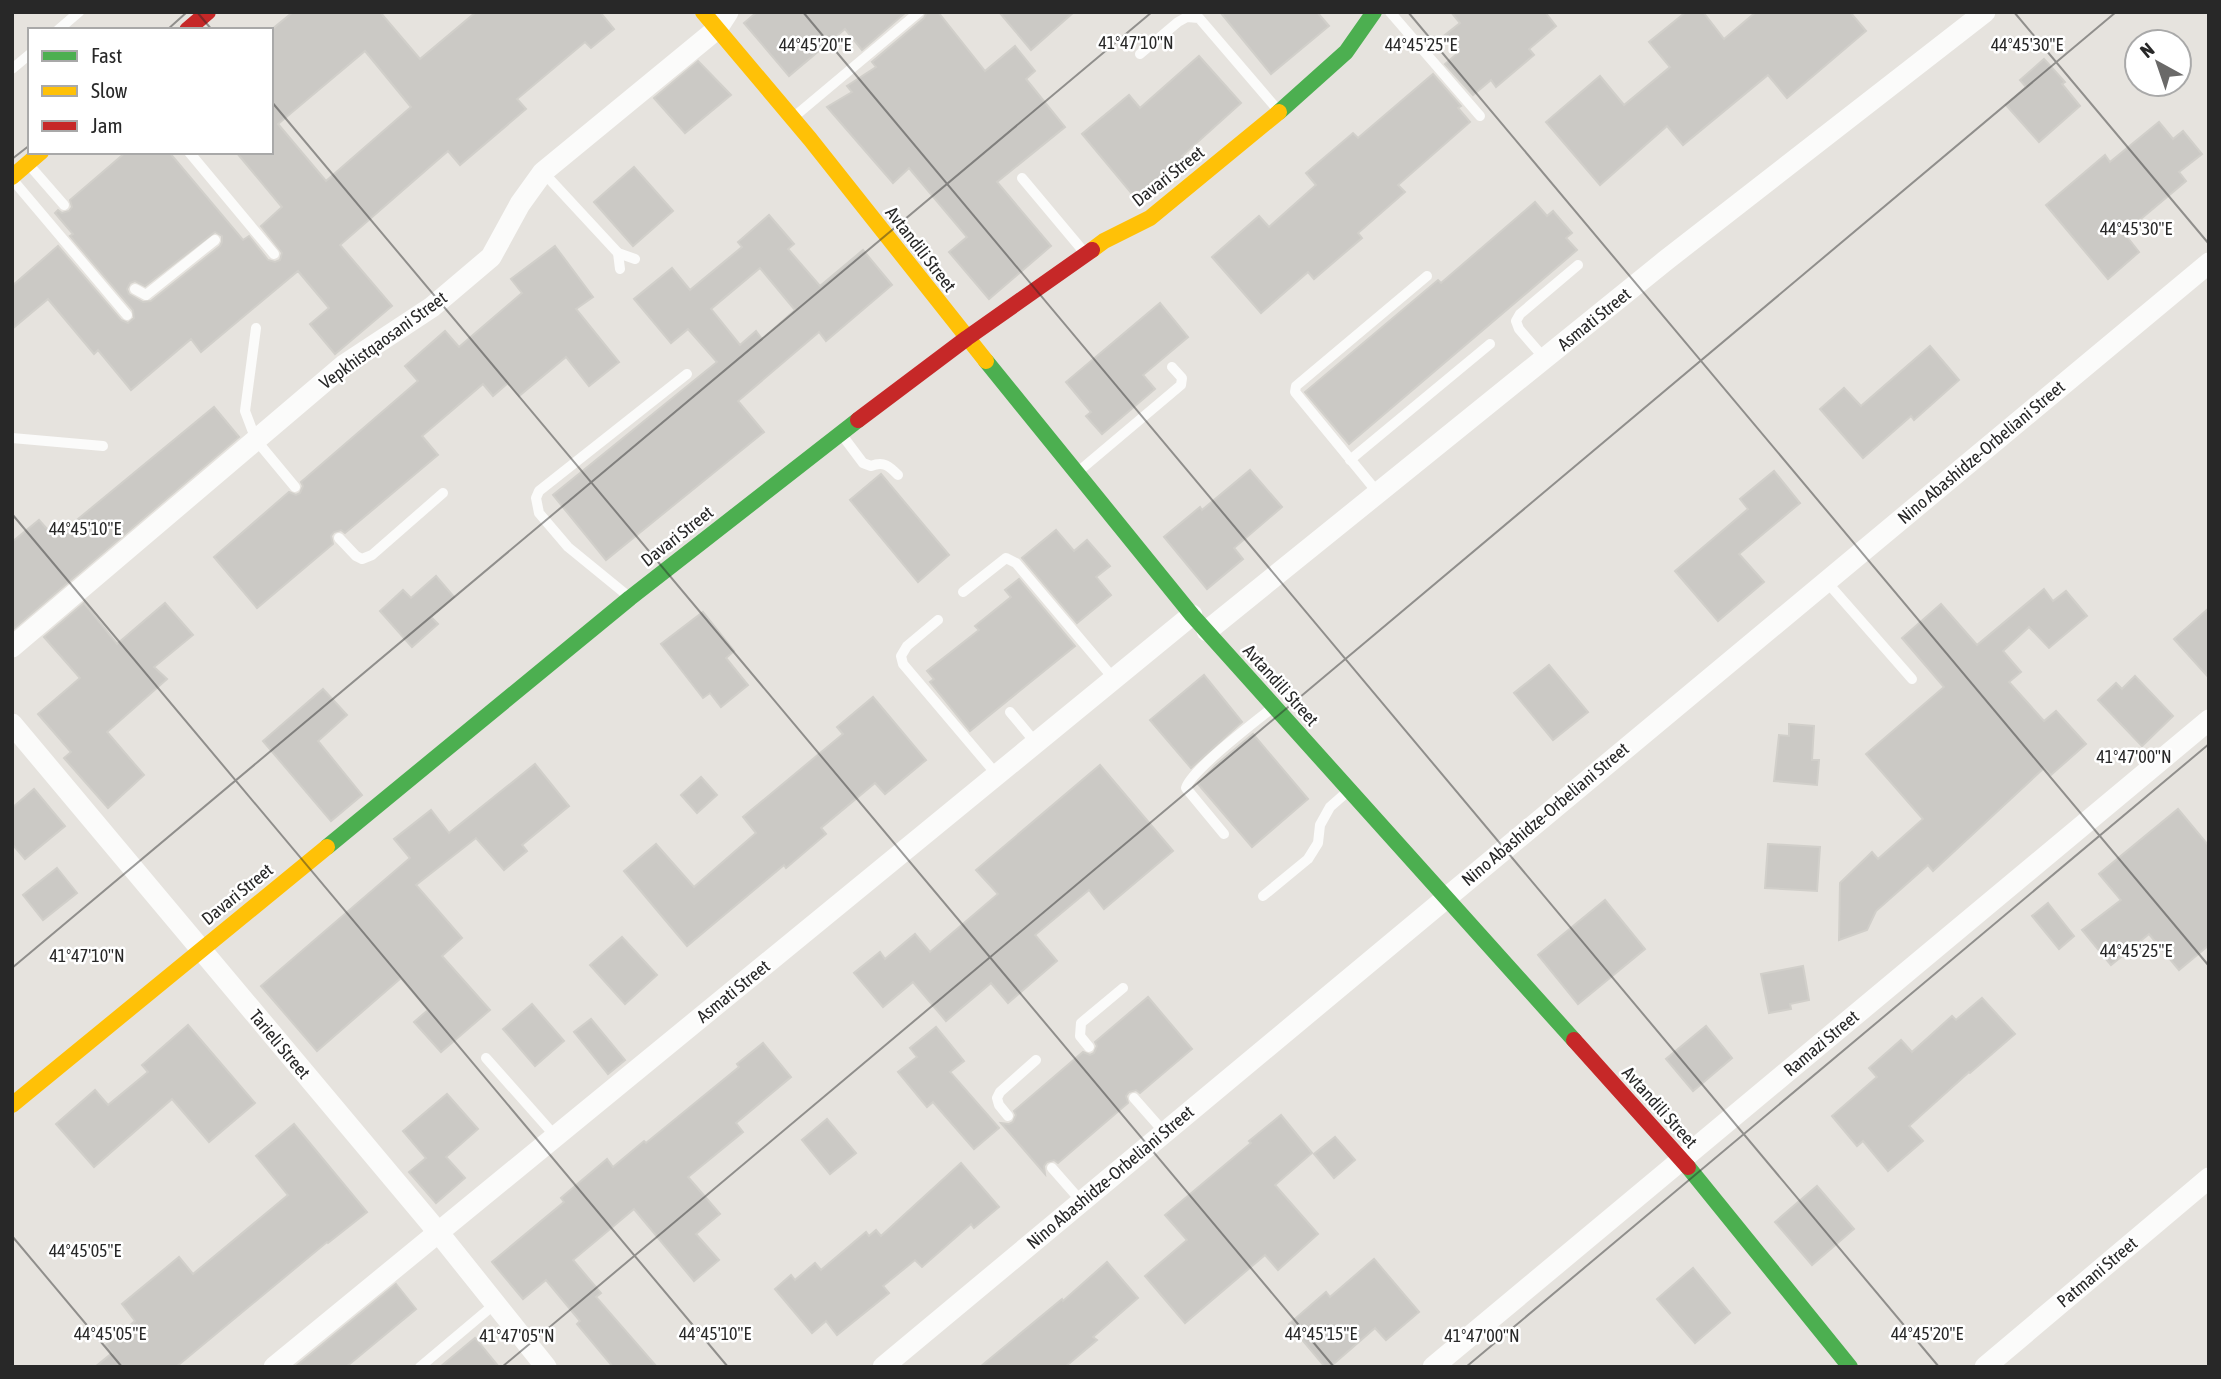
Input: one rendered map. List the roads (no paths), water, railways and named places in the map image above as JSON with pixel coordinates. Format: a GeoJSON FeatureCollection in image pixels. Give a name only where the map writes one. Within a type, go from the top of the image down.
{"type":"FeatureCollection","features":[{"type":"Feature","properties":{"kind":"street"},"geometry":{"type":"LineString","coordinates":[[189,28],[208,12]]}},
{"type":"Feature","properties":{"kind":"street","name":"Davari Street"},"geometry":{"type":"LineString","coordinates":[[12,1105],[630,598],[841,432],[1085,254],[1104,241],[1150,218],[1279,112],[1346,52],[1374,12]]}},
{"type":"Feature","properties":{"kind":"street","name":"Asmati Street"},"geometry":{"type":"LineString","coordinates":[[1207,631],[1665,261],[1985,12]]}},
{"type":"Feature","properties":{"kind":"street","name":"Avtandili Street"},"geometry":{"type":"LineString","coordinates":[[716,18],[967,338],[1192,615],[1682,1160],[1850,1367]]}},
{"type":"Feature","properties":{"kind":"street","name":"Vepkhistqaosani Street"},"geometry":{"type":"LineString","coordinates":[[12,647],[344,365],[432,307],[491,257],[520,204],[543,172],[716,18]]}},
{"type":"Feature","properties":{"kind":"street"},"geometry":{"type":"LineString","coordinates":[[12,178],[39,154]]}},
{"type":"Feature","properties":{"kind":"street","name":"Nino Abashidze-Orbeliani Street"},"geometry":{"type":"LineString","coordinates":[[883,1367],[2209,263]]}},
{"type":"Feature","properties":{"kind":"street","name":"Asmati Street"},"geometry":{"type":"LineString","coordinates":[[274,1367],[1192,615]]}},
{"type":"Feature","properties":{"kind":"street","name":"Ramazi Street"},"geometry":{"type":"LineString","coordinates":[[1433,1367],[2209,720]]}},
{"type":"Feature","properties":{"kind":"street","name":"Tarieli Street"},"geometry":{"type":"LineString","coordinates":[[12,724],[438,1232],[546,1367]]}},
{"type":"Feature","properties":{"kind":"street","name":"Patmani Street"},"geometry":{"type":"LineString","coordinates":[[1985,1367],[2209,1178]]}},
{"type":"Feature","properties":{"kind":"lane"},"geometry":{"type":"LineString","coordinates":[[60,28],[79,12]]}},
{"type":"Feature","properties":{"kind":"lane"},"geometry":{"type":"LineString","coordinates":[[792,118],[919,12]]}},
{"type":"Feature","properties":{"kind":"lane"},"geometry":{"type":"LineString","coordinates":[[1390,12],[1480,117]]}},
{"type":"Feature","properties":{"kind":"lane"},"geometry":{"type":"LineString","coordinates":[[1140,54],[1178,22],[1187,17],[1199,19],[1279,112]]}},
{"type":"Feature","properties":{"kind":"lane"},"geometry":{"type":"LineString","coordinates":[[12,69],[28,56]]}},
{"type":"Feature","properties":{"kind":"lane"},"geometry":{"type":"LineString","coordinates":[[191,154],[274,254]]}},
{"type":"Feature","properties":{"kind":"lane"},"geometry":{"type":"LineString","coordinates":[[28,163],[64,205]]}},
{"type":"Feature","properties":{"kind":"lane"},"geometry":{"type":"LineString","coordinates":[[543,172],[618,253],[635,259]]}},
{"type":"Feature","properties":{"kind":"lane"},"geometry":{"type":"LineString","coordinates":[[12,178],[127,315]]}},
{"type":"Feature","properties":{"kind":"lane"},"geometry":{"type":"LineString","coordinates":[[1022,178],[1085,254]]}},
{"type":"Feature","properties":{"kind":"lane"},"geometry":{"type":"LineString","coordinates":[[135,289],[146,295],[154,291],[215,240]]}},
{"type":"Feature","properties":{"kind":"lane"},"geometry":{"type":"LineString","coordinates":[[618,253],[620,269]]}},
{"type":"Feature","properties":{"kind":"lane"},"geometry":{"type":"LineString","coordinates":[[1545,359],[1519,329],[1516,321],[1520,314],[1578,265]]}},
{"type":"Feature","properties":{"kind":"lane"},"geometry":{"type":"LineString","coordinates":[[1378,494],[1298,397],[1296,386],[1427,276]]}},
{"type":"Feature","properties":{"kind":"lane"},"geometry":{"type":"LineString","coordinates":[[256,328],[245,411],[256,440],[295,487]]}},
{"type":"Feature","properties":{"kind":"lane"},"geometry":{"type":"LineString","coordinates":[[1350,460],[1490,344]]}},
{"type":"Feature","properties":{"kind":"lane"},"geometry":{"type":"LineString","coordinates":[[1076,473],[1181,386],[1182,378],[1172,367]]}},
{"type":"Feature","properties":{"kind":"lane"},"geometry":{"type":"LineString","coordinates":[[630,598],[568,547],[539,513],[536,498],[538,491],[687,374]]}},
{"type":"Feature","properties":{"kind":"lane"},"geometry":{"type":"LineString","coordinates":[[841,432],[863,463],[871,466],[878,463],[888,465],[898,475]]}},
{"type":"Feature","properties":{"kind":"lane"},"geometry":{"type":"LineString","coordinates":[[12,438],[103,446]]}},
{"type":"Feature","properties":{"kind":"lane"},"geometry":{"type":"LineString","coordinates":[[340,538],[356,556],[362,559],[372,555],[443,493]]}},
{"type":"Feature","properties":{"kind":"lane"},"geometry":{"type":"LineString","coordinates":[[963,592],[1006,558],[1016,562],[1114,679]]}},
{"type":"Feature","properties":{"kind":"lane"},"geometry":{"type":"LineString","coordinates":[[1826,581],[1912,679]]}},
{"type":"Feature","properties":{"kind":"lane"},"geometry":{"type":"LineString","coordinates":[[938,620],[907,646],[901,656],[903,664],[997,775]]}},
{"type":"Feature","properties":{"kind":"lane"},"geometry":{"type":"LineString","coordinates":[[1224,834],[1191,796],[1186,788],[1187,782],[1274,706]]}},
{"type":"Feature","properties":{"kind":"lane"},"geometry":{"type":"LineString","coordinates":[[1010,712],[1036,743]]}},
{"type":"Feature","properties":{"kind":"lane"},"geometry":{"type":"LineString","coordinates":[[1263,897],[1308,859],[1318,843],[1320,825],[1330,807],[1349,790]]}},
{"type":"Feature","properties":{"kind":"lane"},"geometry":{"type":"LineString","coordinates":[[1089,1047],[1080,1036],[1081,1023],[1123,988]]}},
{"type":"Feature","properties":{"kind":"lane"},"geometry":{"type":"LineString","coordinates":[[486,1058],[556,1137]]}},
{"type":"Feature","properties":{"kind":"lane"},"geometry":{"type":"LineString","coordinates":[[1008,1116],[999,1105],[997,1098],[1000,1092],[1036,1060]]}},
{"type":"Feature","properties":{"kind":"lane"},"geometry":{"type":"LineString","coordinates":[[1134,1098],[1164,1132]]}},
{"type":"Feature","properties":{"kind":"lane"},"geometry":{"type":"LineString","coordinates":[[1052,1168],[1081,1202]]}},
{"type":"Feature","properties":{"kind":"lane"},"geometry":{"type":"LineString","coordinates":[[420,1367],[496,1303]]}}]}
